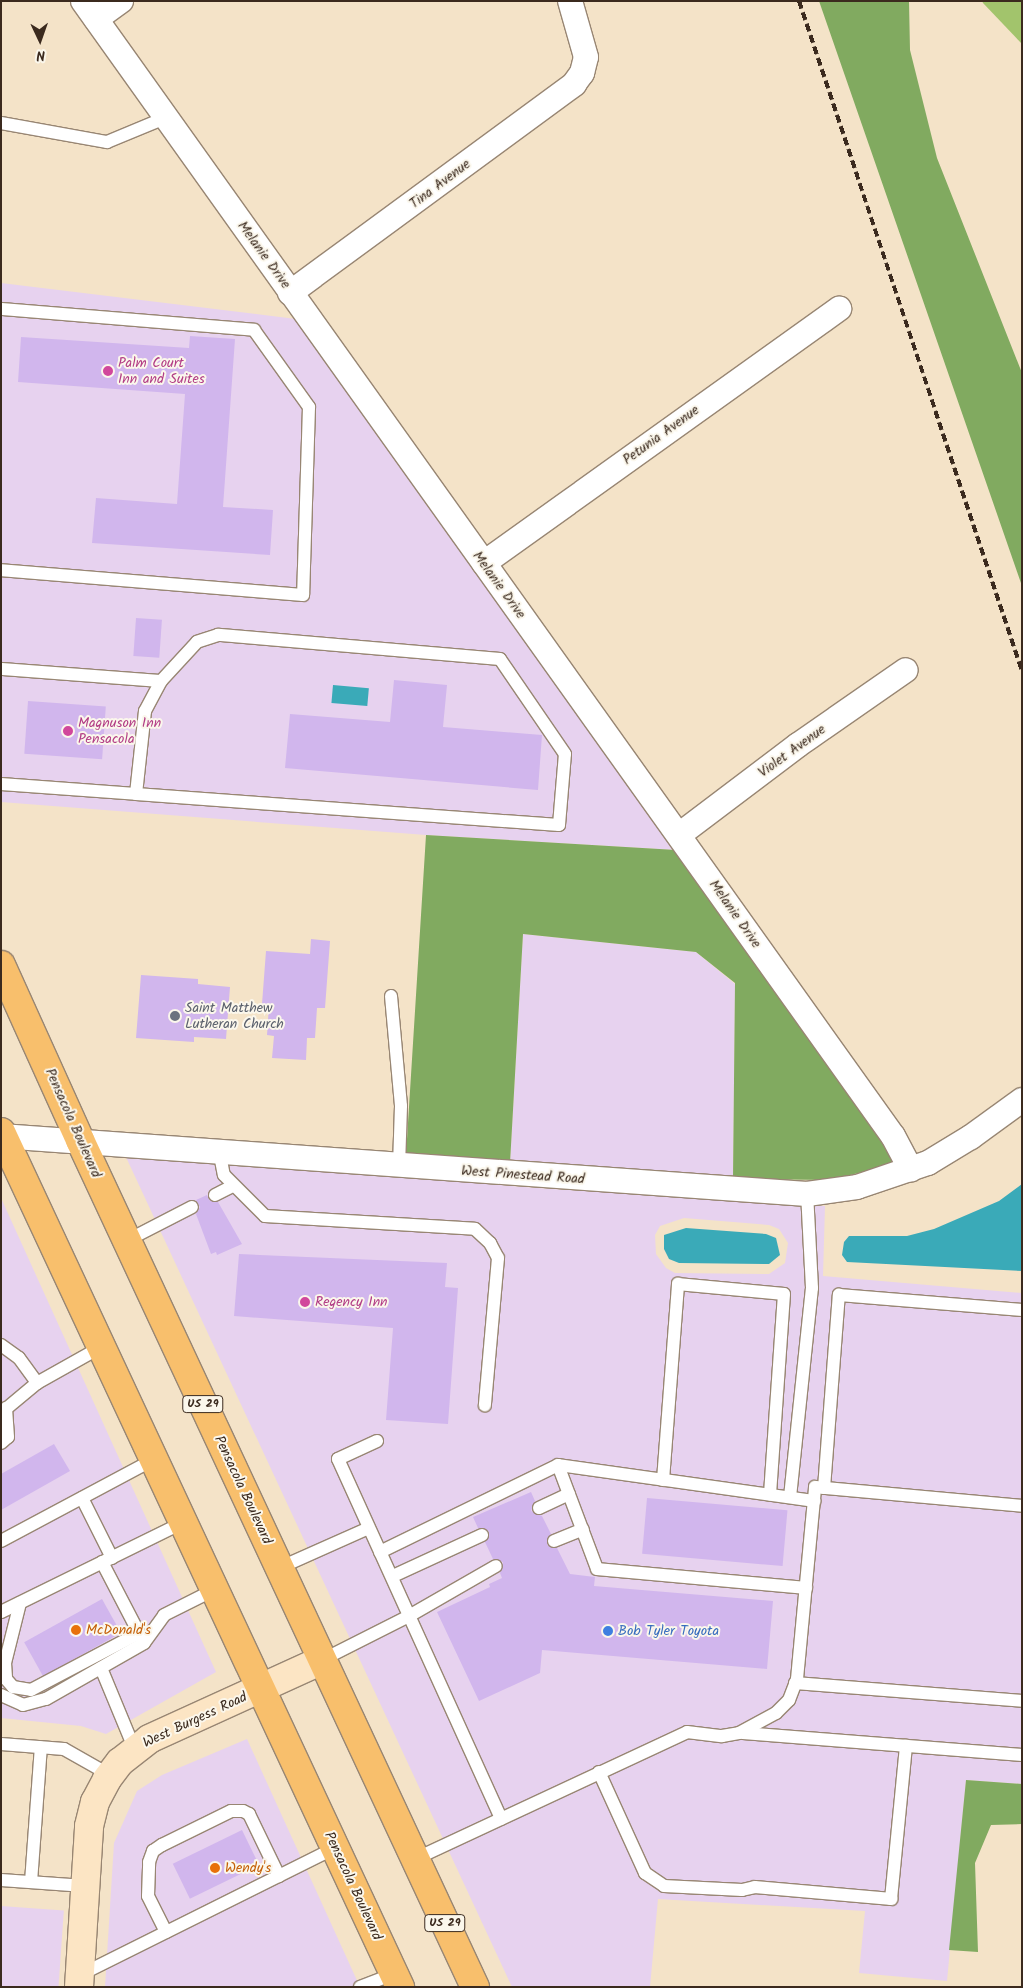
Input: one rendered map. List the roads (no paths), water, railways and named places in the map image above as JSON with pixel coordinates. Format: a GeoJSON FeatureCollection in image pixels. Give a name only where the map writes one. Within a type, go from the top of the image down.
{"type":"FeatureCollection","features":[{"type":"Feature","properties":{"kind":"main road","name":"Pensacola Boulevard"},"geometry":{"type":"LineString","coordinates":[[1,965],[126,1241],[475,1987]]}},
{"type":"Feature","properties":{"kind":"main road","name":"Pensacola Boulevard"},"geometry":{"type":"LineString","coordinates":[[2,1135],[182,1523],[399,1982]]}},
{"type":"Feature","properties":{"kind":"main road","name":"West Burgess Road"},"geometry":{"type":"LineString","coordinates":[[79,1981],[89,1826],[95,1802],[110,1775],[149,1739],[322,1660]]}},
{"type":"Feature","properties":{"kind":"street"},"geometry":{"type":"LineString","coordinates":[[90,10],[121,1]]}},
{"type":"Feature","properties":{"kind":"street","name":"Tina Avenue"},"geometry":{"type":"LineString","coordinates":[[290,293],[574,84],[584,69],[586,57],[570,1]]}},
{"type":"Feature","properties":{"kind":"street","name":"Melanie Drive"},"geometry":{"type":"LineString","coordinates":[[90,10],[165,118],[893,1136],[911,1170]]}},
{"type":"Feature","properties":{"kind":"street","name":"Petunia Avenue"},"geometry":{"type":"LineString","coordinates":[[484,563],[839,309]]}},
{"type":"Feature","properties":{"kind":"street","name":"Violet Avenue"},"geometry":{"type":"LineString","coordinates":[[679,835],[798,745],[906,670]]}},
{"type":"Feature","properties":{"kind":"street","name":"West Pinestead Road"},"geometry":{"type":"LineString","coordinates":[[2,1135],[219,1150],[399,1166],[807,1194],[857,1187],[911,1170],[950,1151],[1022,1100]]}},
{"type":"Feature","properties":{"kind":"lane"},"geometry":{"type":"LineString","coordinates":[[1,123],[107,142],[165,118]]}},
{"type":"Feature","properties":{"kind":"lane"},"geometry":{"type":"LineString","coordinates":[[1,310],[254,330],[309,407],[303,595],[1,570]]}},
{"type":"Feature","properties":{"kind":"lane"},"geometry":{"type":"LineString","coordinates":[[1,784],[136,794],[559,825],[565,754],[500,659],[218,634],[198,642],[161,681],[145,711],[136,794]]}},
{"type":"Feature","properties":{"kind":"lane"},"geometry":{"type":"LineString","coordinates":[[1,669],[161,681]]}},
{"type":"Feature","properties":{"kind":"lane"},"geometry":{"type":"LineString","coordinates":[[391,996],[401,1106],[399,1166]]}},
{"type":"Feature","properties":{"kind":"lane"},"geometry":{"type":"LineString","coordinates":[[219,1150],[224,1175],[265,1216],[475,1229],[490,1244],[498,1258],[486,1406]]}},
{"type":"Feature","properties":{"kind":"lane"},"geometry":{"type":"LineString","coordinates":[[215,1196],[233,1186]]}},
{"type":"Feature","properties":{"kind":"lane"},"geometry":{"type":"LineString","coordinates":[[790,1497],[812,1288],[807,1194]]}},
{"type":"Feature","properties":{"kind":"lane"},"geometry":{"type":"LineString","coordinates":[[126,1241],[192,1207]]}},
{"type":"Feature","properties":{"kind":"lane"},"geometry":{"type":"LineString","coordinates":[[663,1480],[678,1284],[784,1294],[770,1494]]}},
{"type":"Feature","properties":{"kind":"lane"},"geometry":{"type":"LineString","coordinates":[[824,1488],[839,1295],[1022,1310]]}},
{"type":"Feature","properties":{"kind":"lane"},"geometry":{"type":"LineString","coordinates":[[1,1345],[19,1358],[37,1384]]}},
{"type":"Feature","properties":{"kind":"lane"},"geometry":{"type":"LineString","coordinates":[[1,1443],[8,1437],[3,1410],[37,1384],[101,1347]]}},
{"type":"Feature","properties":{"kind":"lane"},"geometry":{"type":"LineString","coordinates":[[377,1441],[338,1459],[380,1552],[393,1576],[409,1616],[501,1819]]}},
{"type":"Feature","properties":{"kind":"lane"},"geometry":{"type":"LineString","coordinates":[[1,1541],[153,1460]]}},
{"type":"Feature","properties":{"kind":"lane"},"geometry":{"type":"LineString","coordinates":[[380,1552],[558,1465],[814,1500]]}},
{"type":"Feature","properties":{"kind":"lane"},"geometry":{"type":"LineString","coordinates":[[558,1465],[597,1569],[806,1588]]}},
{"type":"Feature","properties":{"kind":"lane"},"geometry":{"type":"LineString","coordinates":[[739,1733],[776,1713],[788,1700],[795,1683],[815,1487],[1022,1506]]}},
{"type":"Feature","properties":{"kind":"lane"},"geometry":{"type":"LineString","coordinates":[[539,1508],[570,1494]]}},
{"type":"Feature","properties":{"kind":"lane"},"geometry":{"type":"LineString","coordinates":[[82,1498],[142,1638]]}},
{"type":"Feature","properties":{"kind":"lane"},"geometry":{"type":"LineString","coordinates":[[1,1612],[182,1523]]}},
{"type":"Feature","properties":{"kind":"lane"},"geometry":{"type":"LineString","coordinates":[[279,1568],[369,1528]]}},
{"type":"Feature","properties":{"kind":"lane"},"geometry":{"type":"LineString","coordinates":[[554,1541],[583,1529]]}},
{"type":"Feature","properties":{"kind":"lane"},"geometry":{"type":"LineString","coordinates":[[393,1576],[482,1535]]}},
{"type":"Feature","properties":{"kind":"lane"},"geometry":{"type":"LineString","coordinates":[[322,1660],[409,1616],[496,1566]]}},
{"type":"Feature","properties":{"kind":"lane"},"geometry":{"type":"LineString","coordinates":[[1,1695],[23,1705],[33,1704],[101,1668],[142,1638],[164,1615],[214,1590]]}},
{"type":"Feature","properties":{"kind":"lane"},"geometry":{"type":"LineString","coordinates":[[20,1603],[5,1662],[6,1679],[13,1687],[31,1690],[142,1638]]}},
{"type":"Feature","properties":{"kind":"lane"},"geometry":{"type":"LineString","coordinates":[[101,1668],[135,1750]]}},
{"type":"Feature","properties":{"kind":"lane"},"geometry":{"type":"LineString","coordinates":[[795,1683],[1022,1700]]}},
{"type":"Feature","properties":{"kind":"lane"},"geometry":{"type":"LineString","coordinates":[[416,1859],[687,1732],[722,1736],[739,1733],[1022,1755]]}},
{"type":"Feature","properties":{"kind":"lane"},"geometry":{"type":"LineString","coordinates":[[1,1744],[64,1749],[110,1775]]}},
{"type":"Feature","properties":{"kind":"lane"},"geometry":{"type":"LineString","coordinates":[[599,1772],[645,1874],[664,1886],[742,1890],[756,1887],[891,1899],[906,1746]]}},
{"type":"Feature","properties":{"kind":"lane"},"geometry":{"type":"LineString","coordinates":[[31,1882],[40,1747]]}},
{"type":"Feature","properties":{"kind":"lane"},"geometry":{"type":"LineString","coordinates":[[166,1932],[148,1896],[149,1862],[153,1851],[162,1845],[231,1812],[243,1811],[249,1814],[279,1876]]}},
{"type":"Feature","properties":{"kind":"lane"},"geometry":{"type":"LineString","coordinates":[[79,1981],[166,1932],[336,1848]]}},
{"type":"Feature","properties":{"kind":"lane"},"geometry":{"type":"LineString","coordinates":[[1,1880],[85,1886]]}},
{"type":"Feature","properties":{"kind":"lane"},"geometry":{"type":"LineString","coordinates":[[360,1987],[399,1982]]}},
{"type":"Feature","properties":{"kind":"water"},"geometry":{"type":"Polygon","coordinates":[[[333,685],[369,688],[367,706],[331,703],[333,685]]]}},
{"type":"Feature","properties":{"kind":"water"},"geometry":{"type":"Polygon","coordinates":[[[1022,1184],[1022,1271],[847,1262],[842,1255],[844,1242],[849,1236],[907,1236],[934,1229],[999,1201],[1022,1184]]]}},
{"type":"Feature","properties":{"kind":"water"},"geometry":{"type":"Polygon","coordinates":[[[686,1228],[766,1234],[776,1238],[780,1255],[769,1264],[679,1263],[669,1259],[664,1249],[664,1235],[686,1228]]]}},
{"type":"Feature","properties":{"kind":"railway"},"geometry":{"type":"LineString","coordinates":[[799,1],[1022,671]]}},
{"type":"Feature","properties":{"kind":"place","name":"Palm Court Inn and Suites"},"geometry":{"type":"Point","coordinates":[108,371]}},
{"type":"Feature","properties":{"kind":"place","name":"Magnuson Inn Pensacola"},"geometry":{"type":"Point","coordinates":[68,731]}},
{"type":"Feature","properties":{"kind":"place","name":"Saint Matthew Lutheran Church"},"geometry":{"type":"Point","coordinates":[175,1016]}},
{"type":"Feature","properties":{"kind":"place","name":"Regency Inn"},"geometry":{"type":"Point","coordinates":[305,1302]}},
{"type":"Feature","properties":{"kind":"place","name":"McDonald's"},"geometry":{"type":"Point","coordinates":[76,1630]}},
{"type":"Feature","properties":{"kind":"place","name":"Bob Tyler Toyota"},"geometry":{"type":"Point","coordinates":[608,1631]}},
{"type":"Feature","properties":{"kind":"place","name":"Wendy's"},"geometry":{"type":"Point","coordinates":[215,1868]}}]}
